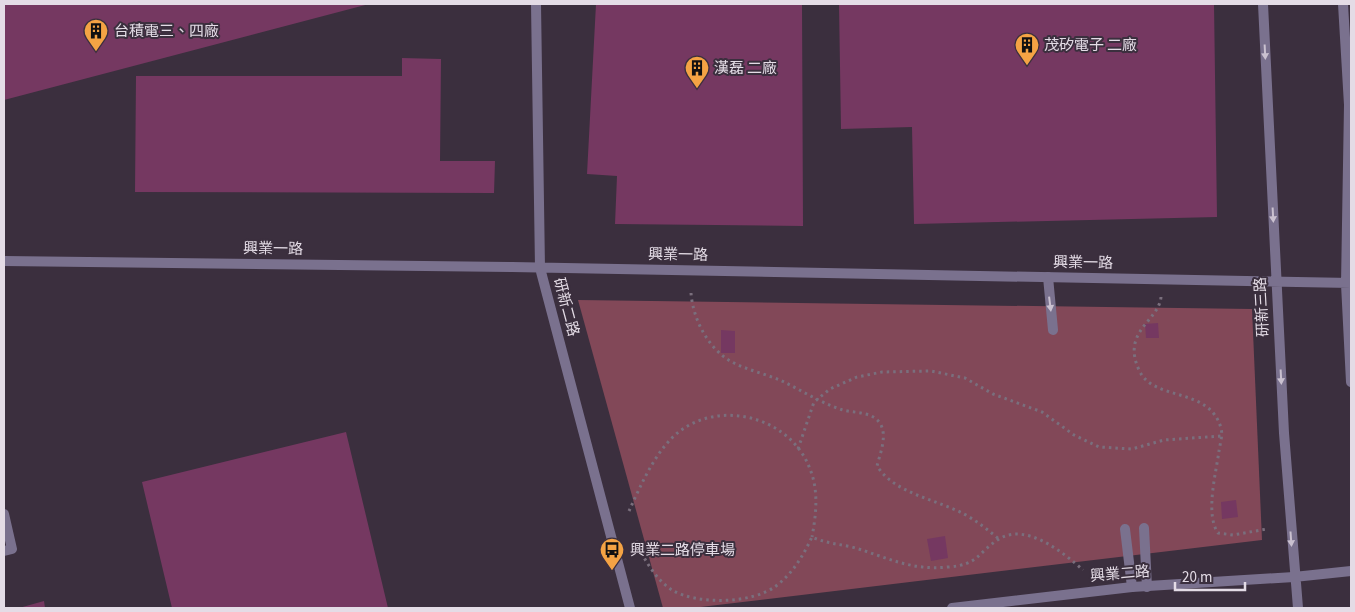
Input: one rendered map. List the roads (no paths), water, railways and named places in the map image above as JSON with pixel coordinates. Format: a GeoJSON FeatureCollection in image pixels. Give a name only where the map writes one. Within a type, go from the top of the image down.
{"type":"FeatureCollection","features":[{"type":"Feature","properties":{"kind":"street","name":"研新二路"},"geometry":{"type":"LineString","coordinates":[[536,4],[540,268],[630,608]]}},
{"type":"Feature","properties":{"kind":"street","name":"研新三路"},"geometry":{"type":"LineString","coordinates":[[1263,4],[1276,282],[1294,577],[1298,608]]}},
{"type":"Feature","properties":{"kind":"street"},"geometry":{"type":"LineString","coordinates":[[1343,4],[1349,105],[1351,382]]}},
{"type":"Feature","properties":{"kind":"street","name":"興業一路"},"geometry":{"type":"LineString","coordinates":[[4,261],[540,268],[1349,284]]}},
{"type":"Feature","properties":{"kind":"street"},"geometry":{"type":"LineString","coordinates":[[1048,277],[1053,330]]}},
{"type":"Feature","properties":{"kind":"street"},"geometry":{"type":"LineString","coordinates":[[4,514],[12,548],[4,551]]}},
{"type":"Feature","properties":{"kind":"street"},"geometry":{"type":"LineString","coordinates":[[1144,528],[1148,587]]}},
{"type":"Feature","properties":{"kind":"street"},"geometry":{"type":"LineString","coordinates":[[1125,529],[1132,588]]}},
{"type":"Feature","properties":{"kind":"street","name":"興業二路"},"geometry":{"type":"LineString","coordinates":[[952,608],[1132,588],[1294,577],[1351,571]]}},
{"type":"Feature","properties":{"kind":"place","name":"台積電三、四廠"},"geometry":{"type":"Point","coordinates":[96,52]}},
{"type":"Feature","properties":{"kind":"place","name":"茂矽電子 二廠"},"geometry":{"type":"Point","coordinates":[1027,66]}},
{"type":"Feature","properties":{"kind":"place","name":"漢磊 二廠"},"geometry":{"type":"Point","coordinates":[697,89]}},
{"type":"Feature","properties":{"kind":"place","name":"興業二路停車場"},"geometry":{"type":"Point","coordinates":[612,571]}}]}
